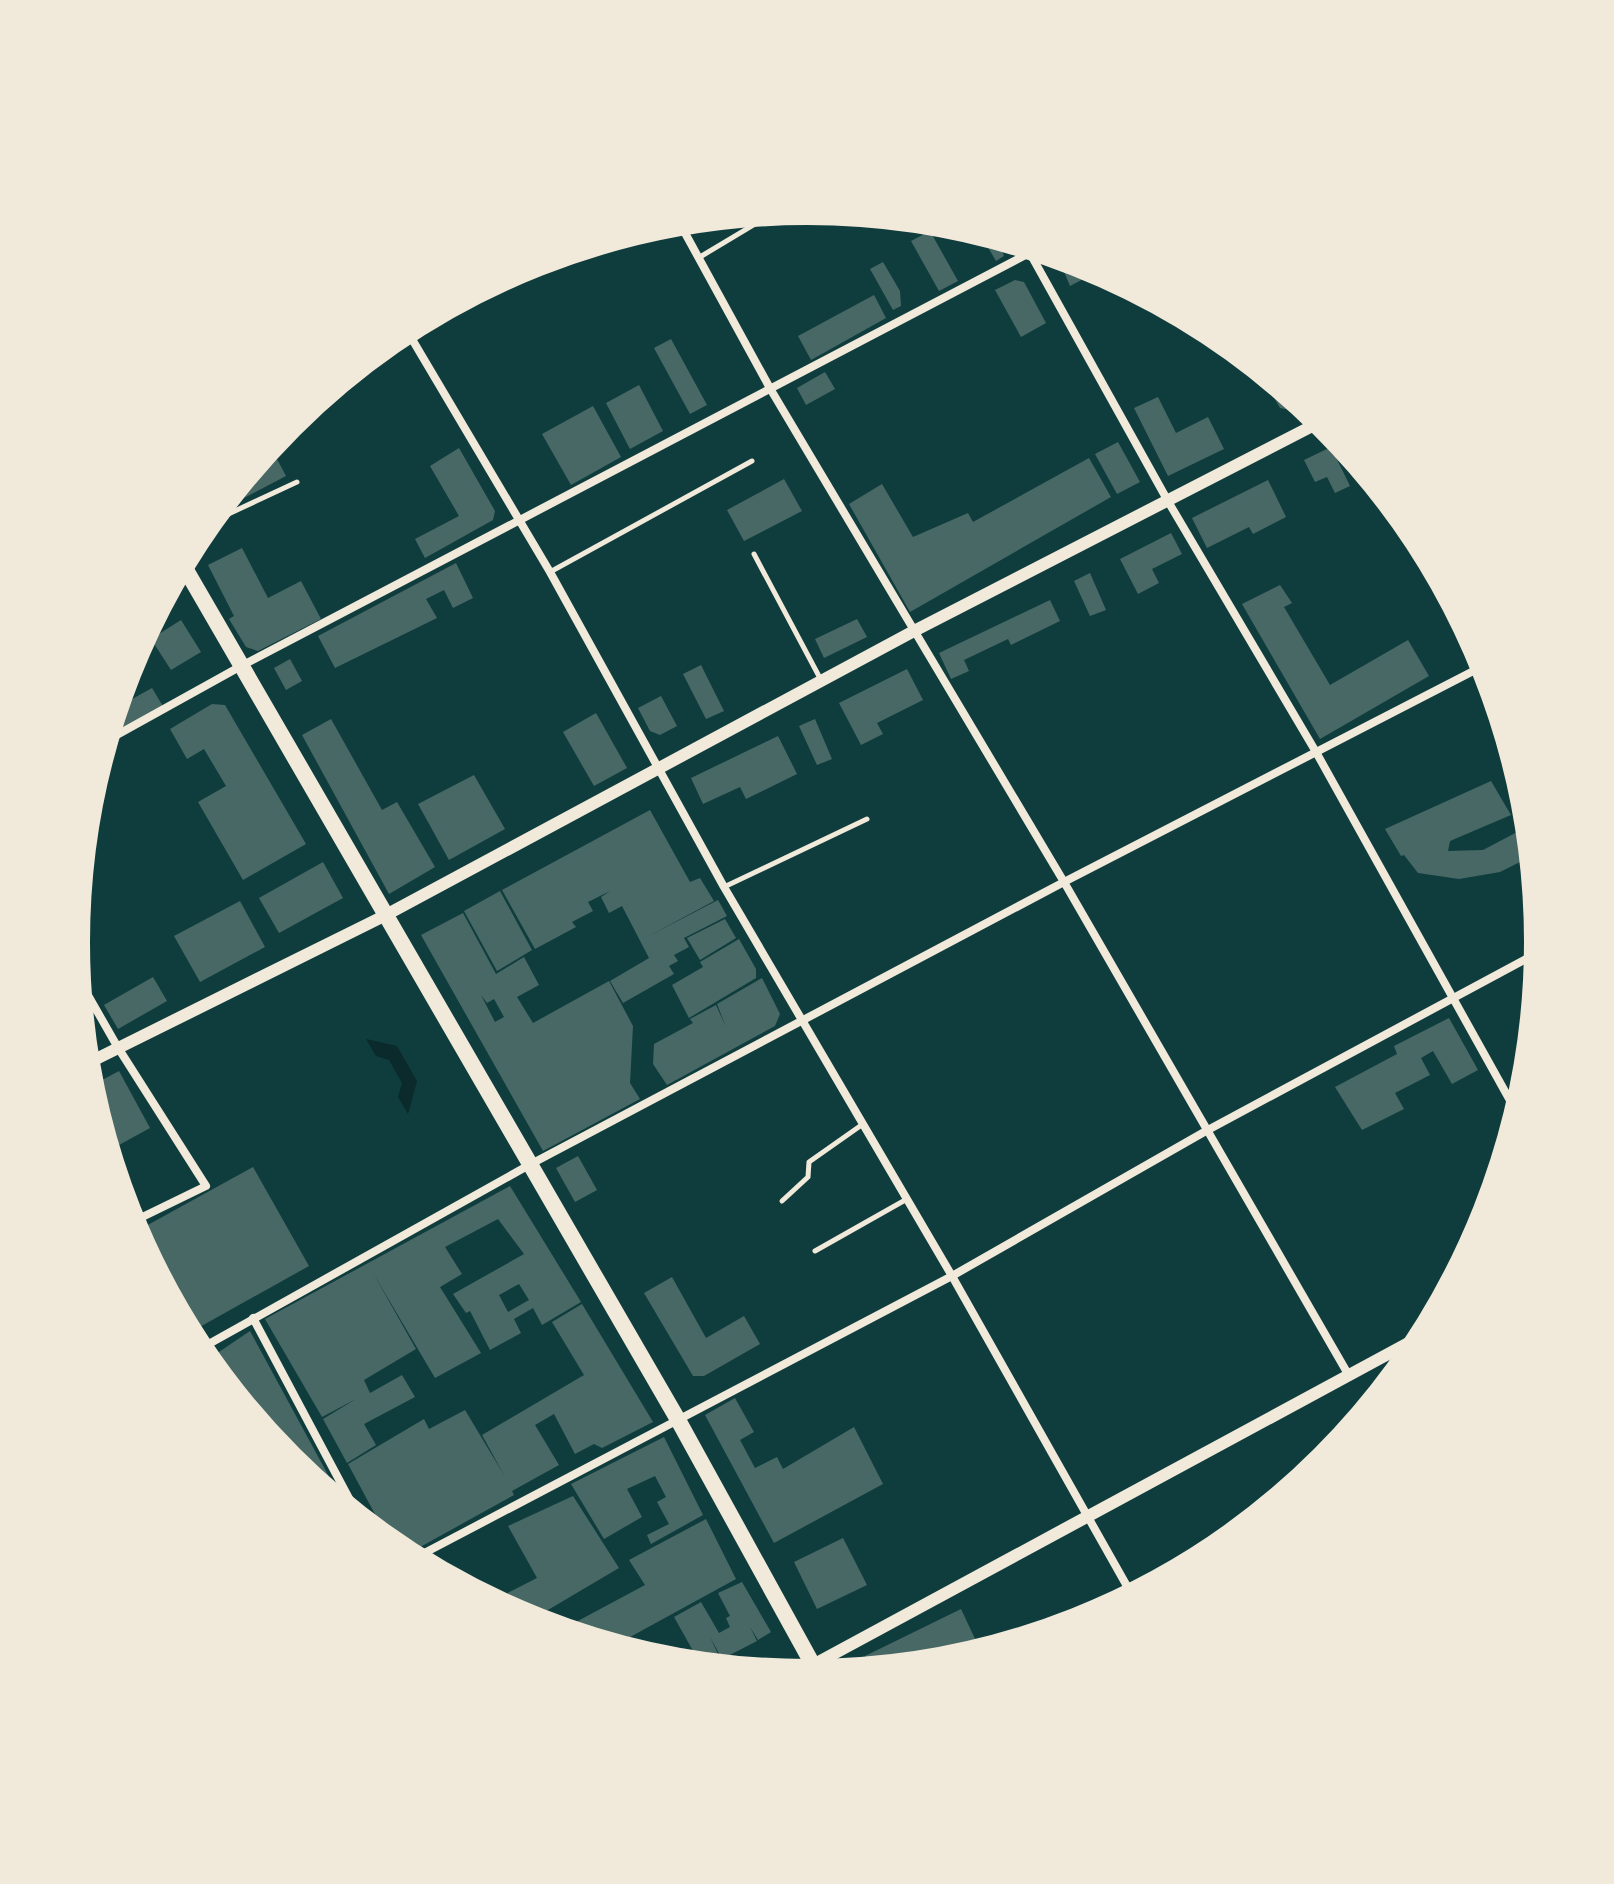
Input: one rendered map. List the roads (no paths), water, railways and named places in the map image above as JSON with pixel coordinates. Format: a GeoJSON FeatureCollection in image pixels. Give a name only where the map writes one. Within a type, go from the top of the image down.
{"type":"FeatureCollection","features":[{"type":"Feature","properties":{"kind":"main road"},"geometry":{"type":"LineString","coordinates":[[189,574],[677,1418],[811,1661]]}},
{"type":"Feature","properties":{"kind":"street"},"geometry":{"type":"LineString","coordinates":[[686,234],[771,390],[1064,882],[1348,1374]]}},
{"type":"Feature","properties":{"kind":"street"},"geometry":{"type":"LineString","coordinates":[[119,734],[243,665],[771,390],[1021,256]]}},
{"type":"Feature","properties":{"kind":"street"},"geometry":{"type":"LineString","coordinates":[[1037,261],[1169,503],[1316,752],[1509,1098]]}},
{"type":"Feature","properties":{"kind":"street"},"geometry":{"type":"LineString","coordinates":[[413,341],[550,572],[724,887],[952,1276],[1127,1586]]}},
{"type":"Feature","properties":{"kind":"street"},"geometry":{"type":"LineString","coordinates":[[98,1057],[384,916],[659,767],[823,683],[914,631],[1169,503],[1309,428]]}},
{"type":"Feature","properties":{"kind":"street"},"geometry":{"type":"LineString","coordinates":[[210,1343],[531,1164],[1064,882],[1473,671]]}},
{"type":"Feature","properties":{"kind":"street"},"geometry":{"type":"LineString","coordinates":[[426,1552],[952,1276],[1206,1131],[1525,959]]}},
{"type":"Feature","properties":{"kind":"street"},"geometry":{"type":"LineString","coordinates":[[91,1000],[206,1186],[143,1217]]}},
{"type":"Feature","properties":{"kind":"street"},"geometry":{"type":"LineString","coordinates":[[253,1318],[347,1494]]}},
{"type":"Feature","properties":{"kind":"street"},"geometry":{"type":"LineString","coordinates":[[832,1660],[1086,1517],[1401,1346]]}},
{"type":"Feature","properties":{"kind":"lane"},"geometry":{"type":"LineString","coordinates":[[700,257],[752,226]]}},
{"type":"Feature","properties":{"kind":"lane"},"geometry":{"type":"LineString","coordinates":[[550,572],[752,461]]}},
{"type":"Feature","properties":{"kind":"lane"},"geometry":{"type":"LineString","coordinates":[[231,513],[297,482]]}},
{"type":"Feature","properties":{"kind":"lane"},"geometry":{"type":"LineString","coordinates":[[754,554],[823,683]]}},
{"type":"Feature","properties":{"kind":"lane"},"geometry":{"type":"LineString","coordinates":[[724,887],[867,819]]}},
{"type":"Feature","properties":{"kind":"lane"},"geometry":{"type":"LineString","coordinates":[[782,1201],[808,1177],[809,1162],[863,1124]]}},
{"type":"Feature","properties":{"kind":"lane"},"geometry":{"type":"LineString","coordinates":[[815,1251],[907,1199]]}},
{"type":"Feature","properties":{"kind":"water"},"geometry":{"type":"Polygon","coordinates":[[[366,1039],[397,1046],[417,1081],[408,1114],[398,1097],[402,1083],[389,1060],[376,1056],[366,1039]]]}}]}
